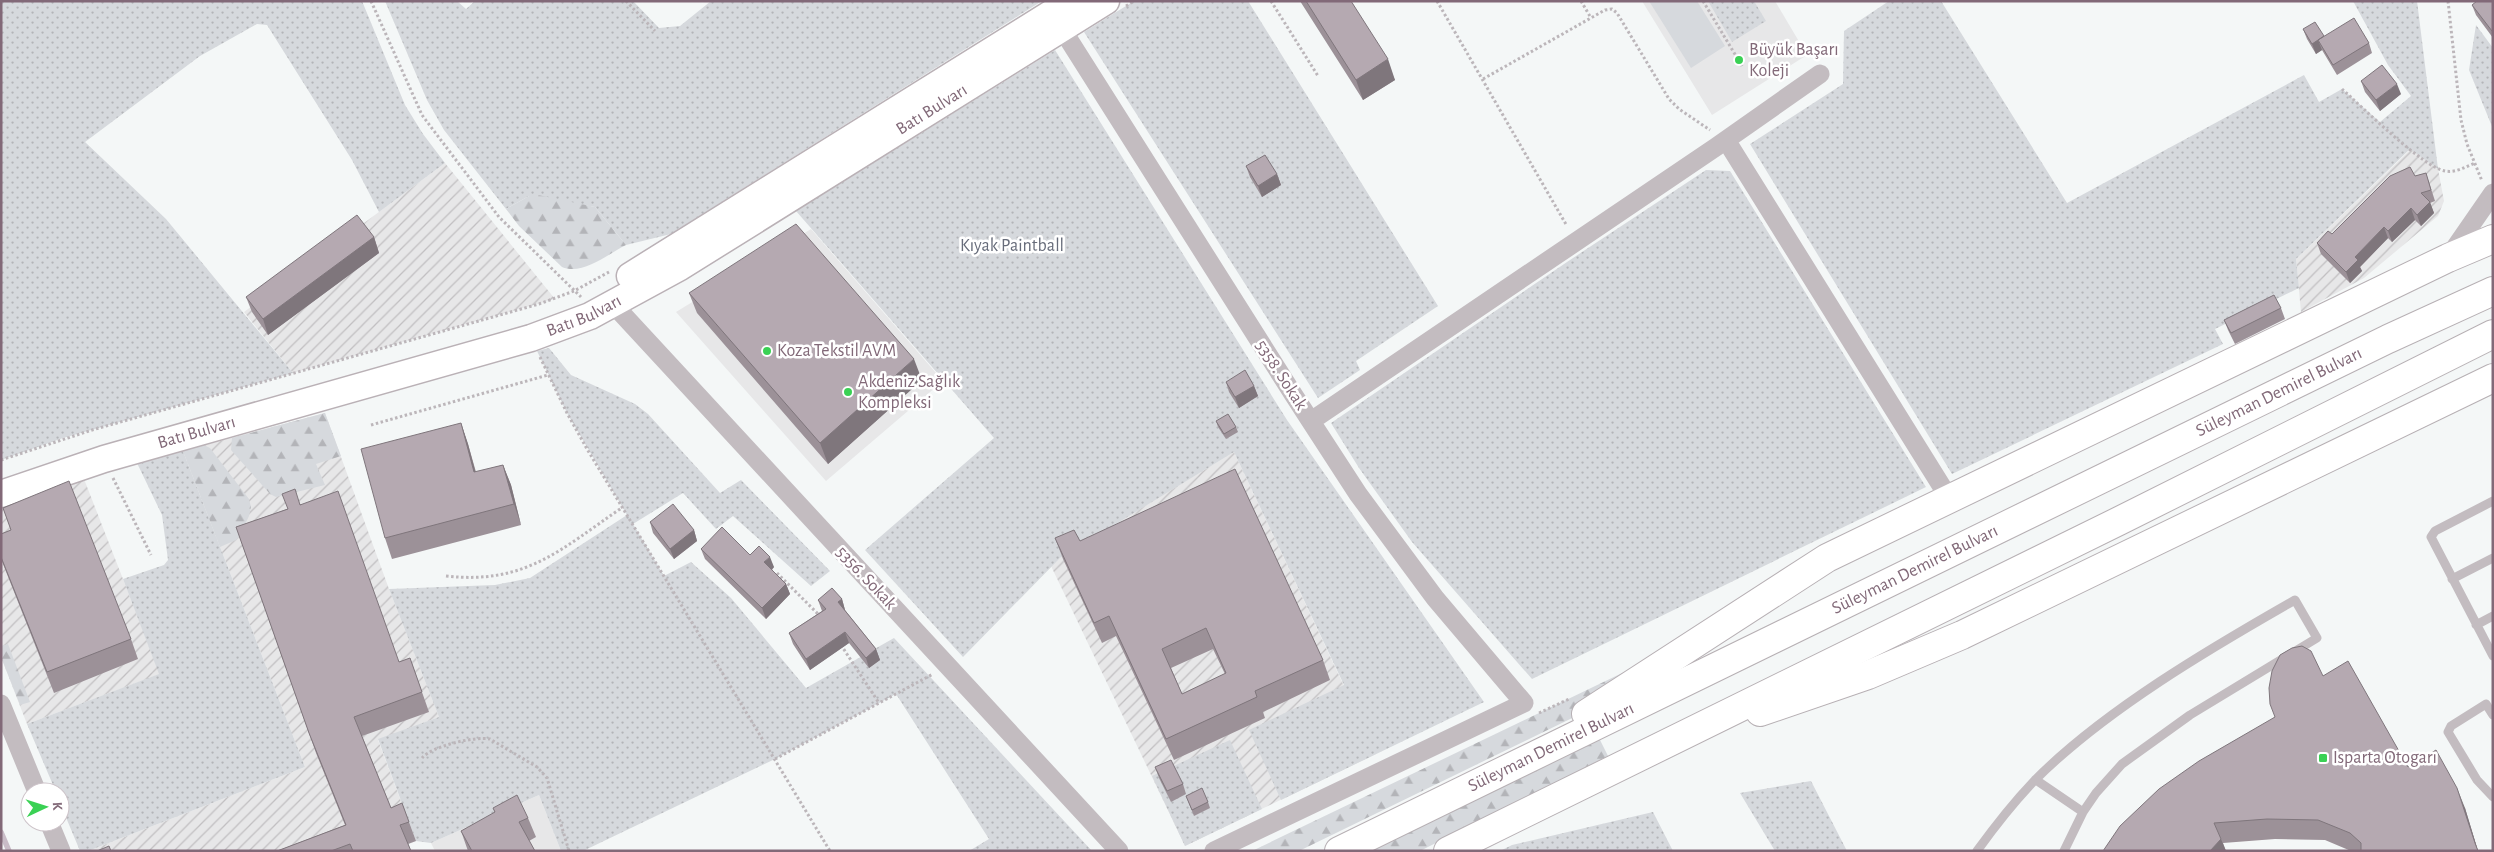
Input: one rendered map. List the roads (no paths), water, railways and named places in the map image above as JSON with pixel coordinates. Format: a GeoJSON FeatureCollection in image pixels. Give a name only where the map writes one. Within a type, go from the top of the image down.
{"type":"FeatureCollection","features":[{"type":"Feature","properties":{"kind":"highway"},"geometry":{"type":"LineString","coordinates":[[1486,779],[1827,558],[2448,258],[2493,239]]}},
{"type":"Feature","properties":{"kind":"highway","name":"Süleyman Demirel Bulvarı"},"geometry":{"type":"LineString","coordinates":[[1339,851],[2493,291]]}},
{"type":"Feature","properties":{"kind":"highway"},"geometry":{"type":"LineString","coordinates":[[1448,851],[2119,521],[2484,337]]}},
{"type":"Feature","properties":{"kind":"highway"},"geometry":{"type":"LineString","coordinates":[[1679,736],[1774,708],[1868,675],[1962,634],[2493,378]]}},
{"type":"Feature","properties":{"kind":"street","name":"Batı Bulvarı"},"geometry":{"type":"LineString","coordinates":[[1,476],[80,448],[536,318],[667,253],[1071,1]]}},
{"type":"Feature","properties":{"kind":"street","name":"Batı Bulvarı"},"geometry":{"type":"LineString","coordinates":[[1,494],[104,459],[562,328],[613,304],[680,268],[1106,1]]}},
{"type":"Feature","properties":{"kind":"street","name":"5358. Sokak"},"geometry":{"type":"LineString","coordinates":[[1062,28],[1311,421],[1395,546],[1435,598],[1524,702],[1214,851]]}},
{"type":"Feature","properties":{"kind":"street"},"geometry":{"type":"LineString","coordinates":[[1311,421],[1726,140],[1820,74]]}},
{"type":"Feature","properties":{"kind":"street"},"geometry":{"type":"LineString","coordinates":[[1726,140],[1949,498]]}},
{"type":"Feature","properties":{"kind":"street"},"geometry":{"type":"LineString","coordinates":[[2448,258],[2491,196]]}},
{"type":"Feature","properties":{"kind":"street","name":"5356. Sokak"},"geometry":{"type":"LineString","coordinates":[[613,304],[1119,851]]}},
{"type":"Feature","properties":{"kind":"street"},"geometry":{"type":"LineString","coordinates":[[1,704],[33,782]]}},
{"type":"Feature","properties":{"kind":"street"},"geometry":{"type":"LineString","coordinates":[[53,832],[61,851]]}},
{"type":"Feature","properties":{"kind":"lane"},"geometry":{"type":"LineString","coordinates":[[2493,501],[2432,534],[2431,540],[2493,656]]}},
{"type":"Feature","properties":{"kind":"lane"},"geometry":{"type":"LineString","coordinates":[[2452,579],[2493,558]]}},
{"type":"Feature","properties":{"kind":"lane"},"geometry":{"type":"LineString","coordinates":[[1977,851],[2000,819],[2036,780],[2095,728],[2222,642],[2295,600],[2317,638],[2236,686],[2139,750],[2111,775],[2083,812],[2064,851]]}},
{"type":"Feature","properties":{"kind":"lane"},"geometry":{"type":"LineString","coordinates":[[2476,625],[2493,616]]}},
{"type":"Feature","properties":{"kind":"lane"},"geometry":{"type":"LineString","coordinates":[[2493,715],[2486,704],[2451,726],[2448,732],[2477,780],[2493,798]]}},
{"type":"Feature","properties":{"kind":"lane"},"geometry":{"type":"LineString","coordinates":[[2036,780],[2083,812]]}},
{"type":"Feature","properties":{"kind":"waterway"},"geometry":{"type":"LineString","coordinates":[[1,832],[9,851]]}},
{"type":"Feature","properties":{"kind":"place","name":"Büyük Başarı Koleji"},"geometry":{"type":"Point","coordinates":[1739,60]}},
{"type":"Feature","properties":{"kind":"place","name":"Koza Tekstil AVM"},"geometry":{"type":"Point","coordinates":[767,351]}},
{"type":"Feature","properties":{"kind":"place","name":"Akdeniz Sağlık Kompleksi"},"geometry":{"type":"Point","coordinates":[848,392]}},
{"type":"Feature","properties":{"kind":"place","name":"Isparta Otogarı"},"geometry":{"type":"Point","coordinates":[2323,758]}},
{"type":"Feature","properties":{"kind":"park label","name":"Kıyak Paintball"},"geometry":{"type":"Point","coordinates":[1012,246]}}]}
